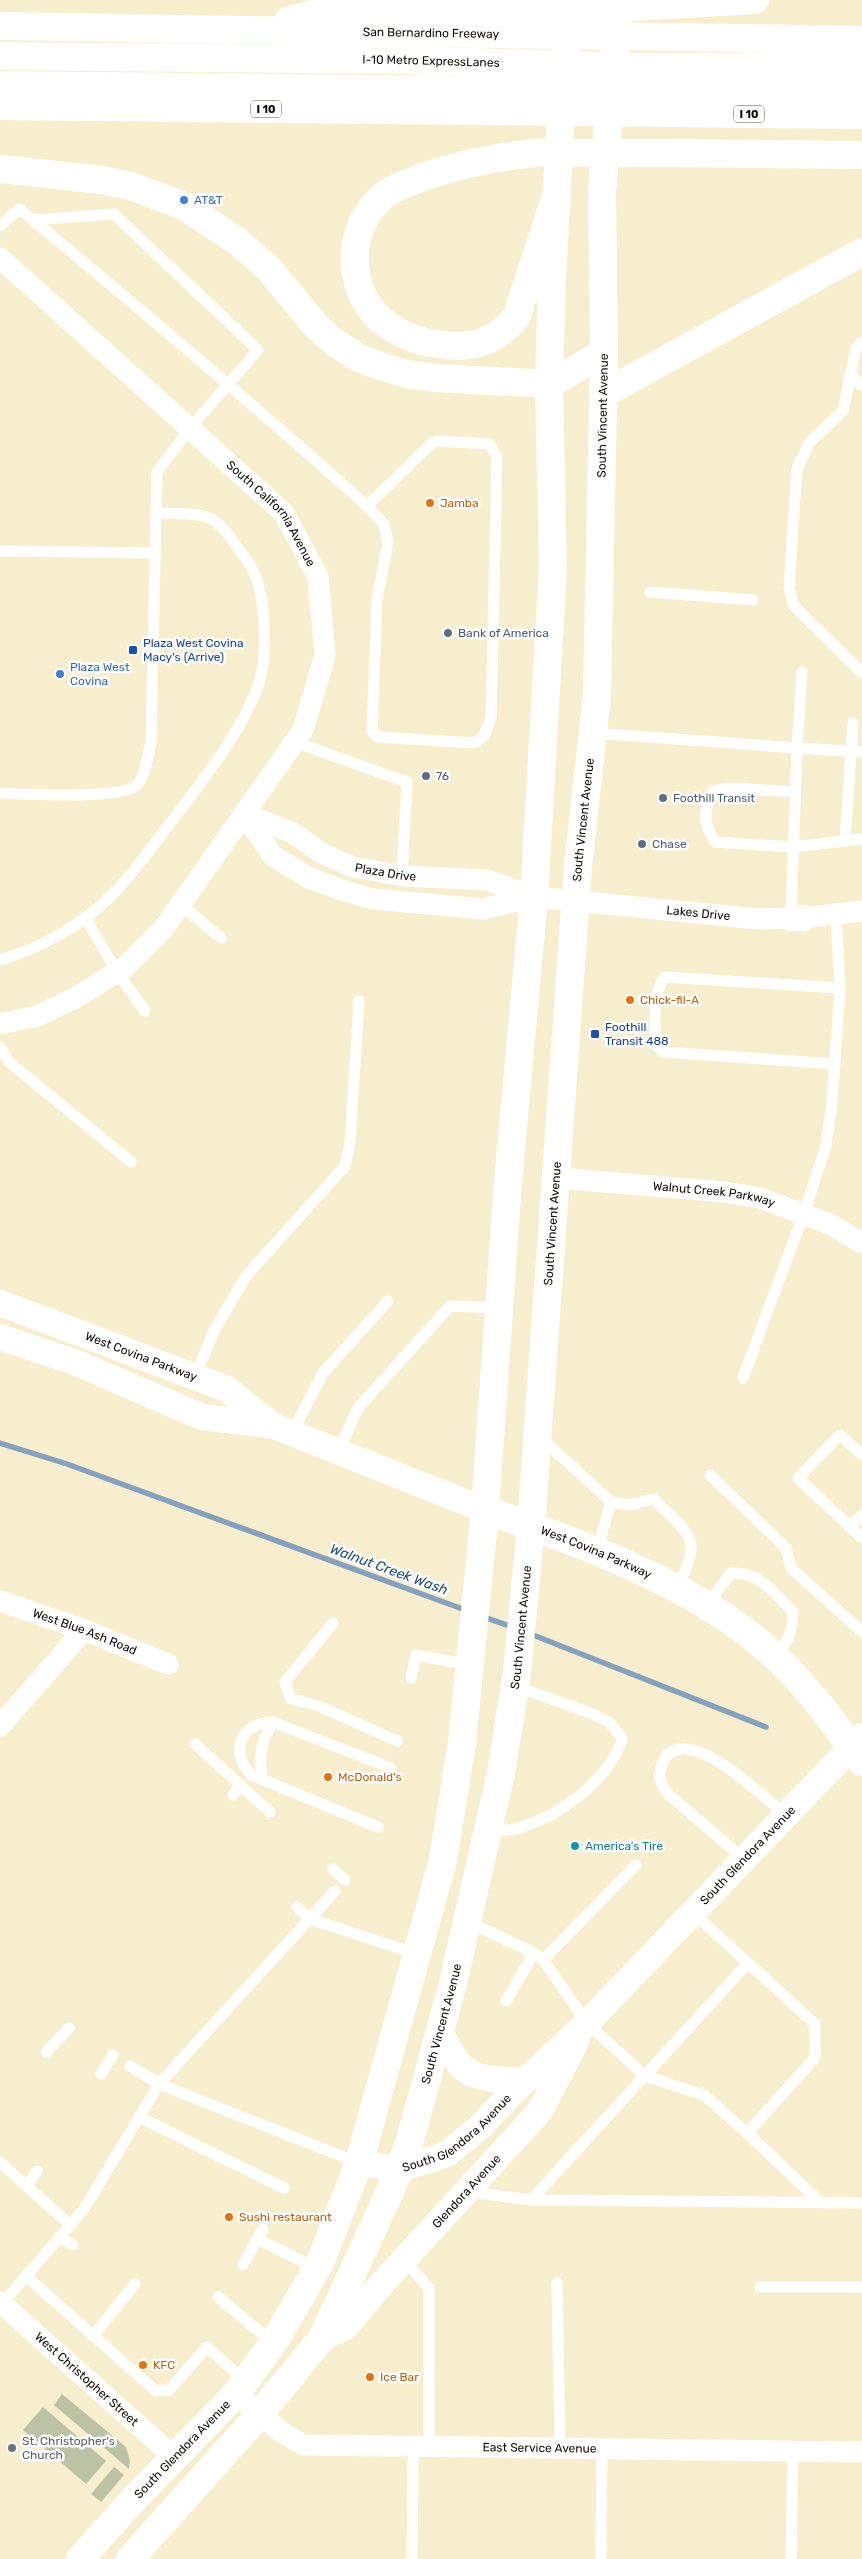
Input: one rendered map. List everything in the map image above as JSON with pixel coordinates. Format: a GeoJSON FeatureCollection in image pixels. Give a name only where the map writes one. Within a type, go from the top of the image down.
{"type":"FeatureCollection","features":[{"type":"Feature","properties":{"kind":"main road"},"geometry":{"type":"LineString","coordinates":[[359,2163],[444,1860],[462,1743],[470,1665],[485,1510],[508,1181],[534,897],[553,568],[549,384],[563,76],[570,0]]}},
{"type":"Feature","properties":{"kind":"main road","name":"South Vincent Avenue"},"geometry":{"type":"LineString","coordinates":[[322,2338],[400,2169],[440,2031],[467,1921],[501,1773],[515,1686],[531,1526],[576,902],[593,733],[598,660],[604,352],[602,192],[611,79],[620,0]]}},
{"type":"Feature","properties":{"kind":"main road"},"geometry":{"type":"LineString","coordinates":[[542,24],[650,7],[755,0]]}},
{"type":"Feature","properties":{"kind":"main road"},"geometry":{"type":"LineString","coordinates":[[0,26],[253,29],[329,10],[542,24],[642,37],[862,40]]}},
{"type":"Feature","properties":{"kind":"main road","name":"I-10 Metro ExpressLanes"},"geometry":{"type":"LineString","coordinates":[[0,56],[402,60],[534,89]]}},
{"type":"Feature","properties":{"kind":"main road","name":"I-10 Metro ExpressLanes"},"geometry":{"type":"LineString","coordinates":[[638,91],[862,66]]}},
{"type":"Feature","properties":{"kind":"main road","name":"I-10 Metro ExpressLanes"},"geometry":{"type":"LineString","coordinates":[[0,85],[534,89],[862,94]]}},
{"type":"Feature","properties":{"kind":"main road","name":"I 10"},"geometry":{"type":"LineString","coordinates":[[0,106],[534,89],[638,91],[862,115]]}},
{"type":"Feature","properties":{"kind":"main road"},"geometry":{"type":"LineString","coordinates":[[557,193],[516,318],[502,333],[491,340],[464,345],[438,344],[416,340],[396,330],[374,314],[360,292],[356,276],[356,244],[361,224],[374,205],[396,188],[435,173],[469,164],[536,153],[862,155]]}},
{"type":"Feature","properties":{"kind":"main road"},"geometry":{"type":"LineString","coordinates":[[0,169],[121,184],[159,195],[184,206],[236,241],[268,268],[317,327],[333,341],[357,357],[406,374],[436,378],[549,384],[604,352]]}},
{"type":"Feature","properties":{"kind":"main road"},"geometry":{"type":"LineString","coordinates":[[603,394],[862,252]]}},
{"type":"Feature","properties":{"kind":"main road","name":"West Covina Parkway"},"geometry":{"type":"LineString","coordinates":[[485,1510],[531,1526],[596,1553],[677,1589],[706,1606],[761,1644],[775,1657],[858,1748]]}},
{"type":"Feature","properties":{"kind":"main road","name":"South Glendora Avenue"},"geometry":{"type":"LineString","coordinates":[[80,2559],[240,2387],[273,2343],[317,2269],[359,2163]]}},
{"type":"Feature","properties":{"kind":"main road"},"geometry":{"type":"LineString","coordinates":[[130,2559],[259,2415],[322,2338]]}},
{"type":"Feature","properties":{"kind":"main road"},"geometry":{"type":"LineString","coordinates":[[174,2457],[201,2481]]}},
{"type":"Feature","properties":{"kind":"street","name":"South California Avenue"},"geometry":{"type":"LineString","coordinates":[[0,258],[284,513],[318,577],[325,655],[303,730],[164,928],[117,972],[75,998],[37,1016],[0,1024]]}},
{"type":"Feature","properties":{"kind":"street"},"geometry":{"type":"LineString","coordinates":[[245,814],[272,855],[309,878],[345,891],[373,899],[483,909],[534,897]]}},
{"type":"Feature","properties":{"kind":"street","name":"Plaza Drive"},"geometry":{"type":"LineString","coordinates":[[245,814],[293,833],[321,853],[353,867],[402,875],[487,880],[534,897]]}},
{"type":"Feature","properties":{"kind":"street","name":"Lakes Drive"},"geometry":{"type":"LineString","coordinates":[[534,897],[758,919],[797,918],[862,912]]}},
{"type":"Feature","properties":{"kind":"street","name":"Walnut Creek Parkway"},"geometry":{"type":"LineString","coordinates":[[556,1178],[725,1192],[760,1198],[830,1224],[862,1242]]}},
{"type":"Feature","properties":{"kind":"street","name":"West Covina Parkway"},"geometry":{"type":"LineString","coordinates":[[0,1303],[227,1389],[283,1430]]}},
{"type":"Feature","properties":{"kind":"street","name":"West Covina Parkway"},"geometry":{"type":"LineString","coordinates":[[0,1337],[77,1363],[202,1417],[283,1430],[485,1510]]}},
{"type":"Feature","properties":{"kind":"street","name":"West Blue Ash Road"},"geometry":{"type":"LineString","coordinates":[[0,1601],[84,1630],[168,1664]]}},
{"type":"Feature","properties":{"kind":"street"},"geometry":{"type":"LineString","coordinates":[[0,1726],[84,1630]]}},
{"type":"Feature","properties":{"kind":"street","name":"South Glendora Avenue"},"geometry":{"type":"LineString","coordinates":[[359,2163],[400,2169],[448,2154],[481,2126],[525,2081],[587,2023],[786,1816],[858,1748]]}},
{"type":"Feature","properties":{"kind":"street","name":"Glendora Avenue"},"geometry":{"type":"LineString","coordinates":[[322,2338],[346,2327],[404,2260],[540,2111],[587,2023]]}},
{"type":"Feature","properties":{"kind":"street"},"geometry":{"type":"LineString","coordinates":[[440,2031],[454,2056],[467,2071],[484,2077],[525,2081]]}},
{"type":"Feature","properties":{"kind":"street","name":"West Christopher Street"},"geometry":{"type":"LineString","coordinates":[[1,2303],[174,2457]]}},
{"type":"Feature","properties":{"kind":"street","name":"East Service Avenue"},"geometry":{"type":"LineString","coordinates":[[240,2387],[259,2415],[280,2432],[304,2445],[862,2452]]}},
{"type":"Feature","properties":{"kind":"lane"},"geometry":{"type":"LineString","coordinates":[[0,226],[19,209],[230,384],[367,506],[384,524],[388,543],[376,599],[372,731],[378,737],[475,743],[484,736],[491,718],[497,456],[489,444],[438,441],[432,443],[367,506]]}},
{"type":"Feature","properties":{"kind":"lane"},"geometry":{"type":"LineString","coordinates":[[0,793],[92,794],[127,791],[138,784],[148,757],[151,741],[157,472],[190,428],[258,350],[114,214],[33,220]]}},
{"type":"Feature","properties":{"kind":"lane"},"geometry":{"type":"LineString","coordinates":[[862,342],[856,348],[843,411],[809,444],[796,469],[789,588],[794,606],[862,673]]}},
{"type":"Feature","properties":{"kind":"lane"},"geometry":{"type":"LineString","coordinates":[[850,374],[862,386]]}},
{"type":"Feature","properties":{"kind":"lane"},"geometry":{"type":"LineString","coordinates":[[0,960],[22,953],[59,935],[85,917],[125,881],[218,758],[245,714],[263,665],[264,618],[261,590],[253,568],[216,520],[206,515],[157,513]]}},
{"type":"Feature","properties":{"kind":"lane"},"geometry":{"type":"LineString","coordinates":[[0,551],[156,553]]}},
{"type":"Feature","properties":{"kind":"lane"},"geometry":{"type":"LineString","coordinates":[[650,592],[753,600]]}},
{"type":"Feature","properties":{"kind":"lane"},"geometry":{"type":"LineString","coordinates":[[797,918],[792,847],[802,672]]}},
{"type":"Feature","properties":{"kind":"lane"},"geometry":{"type":"LineString","coordinates":[[845,841],[856,752],[853,723]]}},
{"type":"Feature","properties":{"kind":"lane"},"geometry":{"type":"LineString","coordinates":[[593,733],[856,752]]}},
{"type":"Feature","properties":{"kind":"lane"},"geometry":{"type":"LineString","coordinates":[[294,742],[406,782],[402,875]]}},
{"type":"Feature","properties":{"kind":"lane"},"geometry":{"type":"LineString","coordinates":[[795,792],[729,788],[713,791],[707,804],[706,828],[715,842],[792,847],[862,839]]}},
{"type":"Feature","properties":{"kind":"lane"},"geometry":{"type":"LineString","coordinates":[[181,905],[221,938]]}},
{"type":"Feature","properties":{"kind":"lane"},"geometry":{"type":"LineString","coordinates":[[743,1378],[804,1213],[826,1146],[835,1064],[840,988],[836,915]]}},
{"type":"Feature","properties":{"kind":"lane"},"geometry":{"type":"LineString","coordinates":[[85,917],[117,972],[145,1011]]}},
{"type":"Feature","properties":{"kind":"lane"},"geometry":{"type":"LineString","coordinates":[[835,1064],[664,1052],[656,1044],[654,1030],[659,986],[664,977],[840,988]]}},
{"type":"Feature","properties":{"kind":"lane"},"geometry":{"type":"LineString","coordinates":[[195,1377],[215,1329],[246,1276],[345,1166],[350,1143],[359,1001]]}},
{"type":"Feature","properties":{"kind":"lane"},"geometry":{"type":"LineString","coordinates":[[0,1047],[9,1062],[131,1162]]}},
{"type":"Feature","properties":{"kind":"lane"},"geometry":{"type":"LineString","coordinates":[[283,1430],[323,1373],[388,1301]]}},
{"type":"Feature","properties":{"kind":"lane"},"geometry":{"type":"LineString","coordinates":[[338,1452],[358,1408],[450,1306],[499,1308]]}},
{"type":"Feature","properties":{"kind":"lane"},"geometry":{"type":"LineString","coordinates":[[537,1435],[611,1502],[629,1506],[654,1499],[688,1534],[693,1548],[691,1559],[677,1589]]}},
{"type":"Feature","properties":{"kind":"lane"},"geometry":{"type":"LineString","coordinates":[[862,1455],[840,1435],[798,1478],[862,1538]]}},
{"type":"Feature","properties":{"kind":"lane"},"geometry":{"type":"LineString","coordinates":[[710,1474],[786,1548],[791,1568],[862,1632]]}},
{"type":"Feature","properties":{"kind":"lane"},"geometry":{"type":"LineString","coordinates":[[596,1553],[611,1502]]}},
{"type":"Feature","properties":{"kind":"lane"},"geometry":{"type":"LineString","coordinates":[[850,1527],[862,1515]]}},
{"type":"Feature","properties":{"kind":"lane"},"geometry":{"type":"LineString","coordinates":[[706,1606],[731,1572],[746,1572],[757,1577],[793,1612],[793,1627],[790,1639],[775,1657]]}},
{"type":"Feature","properties":{"kind":"lane"},"geometry":{"type":"LineString","coordinates":[[333,1623],[285,1682],[291,1699],[319,1706],[397,1741]]}},
{"type":"Feature","properties":{"kind":"lane"},"geometry":{"type":"LineString","coordinates":[[410,1678],[416,1655],[470,1665]]}},
{"type":"Feature","properties":{"kind":"lane"},"geometry":{"type":"LineString","coordinates":[[488,1831],[518,1828],[549,1816],[586,1791],[604,1774],[622,1738],[610,1722],[515,1686]]}},
{"type":"Feature","properties":{"kind":"lane"},"geometry":{"type":"LineString","coordinates":[[378,1827],[251,1775],[242,1764],[239,1752],[243,1736],[248,1728],[260,1722],[274,1722],[391,1768]]}},
{"type":"Feature","properties":{"kind":"lane"},"geometry":{"type":"LineString","coordinates":[[262,1779],[259,1755],[263,1740],[274,1722]]}},
{"type":"Feature","properties":{"kind":"lane"},"geometry":{"type":"LineString","coordinates":[[195,1744],[270,1812]]}},
{"type":"Feature","properties":{"kind":"lane"},"geometry":{"type":"LineString","coordinates":[[744,1860],[667,1793],[660,1782],[658,1773],[664,1759],[676,1750],[686,1749],[704,1754],[728,1765],[786,1816]]}},
{"type":"Feature","properties":{"kind":"lane"},"geometry":{"type":"LineString","coordinates":[[232,1795],[241,1785]]}},
{"type":"Feature","properties":{"kind":"lane"},"geometry":{"type":"LineString","coordinates":[[506,2001],[538,1956],[636,1865]]}},
{"type":"Feature","properties":{"kind":"lane"},"geometry":{"type":"LineString","coordinates":[[333,1869],[345,1880]]}},
{"type":"Feature","properties":{"kind":"lane"},"geometry":{"type":"LineString","coordinates":[[1,2303],[84,2209],[159,2084],[335,1891]]}},
{"type":"Feature","properties":{"kind":"lane"},"geometry":{"type":"LineString","coordinates":[[297,1907],[310,1919],[417,1954]]}},
{"type":"Feature","properties":{"kind":"lane"},"geometry":{"type":"LineString","coordinates":[[693,1913],[815,2024],[815,2058],[747,2133]]}},
{"type":"Feature","properties":{"kind":"lane"},"geometry":{"type":"LineString","coordinates":[[467,1921],[538,1956],[587,2023],[645,2076],[704,2095],[820,2202]]}},
{"type":"Feature","properties":{"kind":"lane"},"geometry":{"type":"LineString","coordinates":[[531,2200],[748,1963]]}},
{"type":"Feature","properties":{"kind":"lane"},"geometry":{"type":"LineString","coordinates":[[46,2052],[70,2028]]}},
{"type":"Feature","properties":{"kind":"lane"},"geometry":{"type":"LineString","coordinates":[[101,2074],[113,2056]]}},
{"type":"Feature","properties":{"kind":"lane"},"geometry":{"type":"LineString","coordinates":[[130,2066],[159,2084],[359,2163]]}},
{"type":"Feature","properties":{"kind":"lane"},"geometry":{"type":"LineString","coordinates":[[139,2117],[284,2188]]}},
{"type":"Feature","properties":{"kind":"lane"},"geometry":{"type":"LineString","coordinates":[[0,2162],[70,2225]]}},
{"type":"Feature","properties":{"kind":"lane"},"geometry":{"type":"LineString","coordinates":[[27,2186],[37,2171]]}},
{"type":"Feature","properties":{"kind":"lane"},"geometry":{"type":"LineString","coordinates":[[467,2192],[531,2200],[862,2202]]}},
{"type":"Feature","properties":{"kind":"lane"},"geometry":{"type":"LineString","coordinates":[[243,2265],[260,2234],[317,2269]]}},
{"type":"Feature","properties":{"kind":"lane"},"geometry":{"type":"LineString","coordinates":[[60,2237],[74,2245]]}},
{"type":"Feature","properties":{"kind":"lane"},"geometry":{"type":"LineString","coordinates":[[404,2260],[429,2288],[421,2446],[412,2559]]}},
{"type":"Feature","properties":{"kind":"lane"},"geometry":{"type":"LineString","coordinates":[[26,2276],[156,2391],[169,2390],[207,2347],[240,2387]]}},
{"type":"Feature","properties":{"kind":"lane"},"geometry":{"type":"LineString","coordinates":[[557,2283],[560,2447]]}},
{"type":"Feature","properties":{"kind":"lane"},"geometry":{"type":"LineString","coordinates":[[93,2336],[135,2284]]}},
{"type":"Feature","properties":{"kind":"lane"},"geometry":{"type":"LineString","coordinates":[[760,2287],[862,2287]]}},
{"type":"Feature","properties":{"kind":"lane"},"geometry":{"type":"LineString","coordinates":[[218,2297],[273,2343]]}},
{"type":"Feature","properties":{"kind":"lane"},"geometry":{"type":"LineString","coordinates":[[601,2559],[602,2448]]}},
{"type":"Feature","properties":{"kind":"lane"},"geometry":{"type":"LineString","coordinates":[[791,2559],[792,2451]]}},
{"type":"Feature","properties":{"kind":"green space"},"geometry":{"type":"Polygon","coordinates":[[[62,2394],[126,2447],[130,2461],[129,2469],[54,2405],[62,2394]]]}},
{"type":"Feature","properties":{"kind":"green space"},"geometry":{"type":"Polygon","coordinates":[[[43,2407],[106,2461],[86,2484],[23,2430],[43,2407]]]}},
{"type":"Feature","properties":{"kind":"green space"},"geometry":{"type":"Polygon","coordinates":[[[114,2467],[124,2475],[101,2502],[91,2494],[114,2467]]]}},
{"type":"Feature","properties":{"kind":"waterway","name":"Walnut Creek Wash"},"geometry":{"type":"LineString","coordinates":[[0,1443],[67,1464],[468,1611]]}},
{"type":"Feature","properties":{"kind":"waterway","name":"Walnut Creek Wash"},"geometry":{"type":"LineString","coordinates":[[481,1616],[515,1628]]}},
{"type":"Feature","properties":{"kind":"waterway","name":"Walnut Creek Wash"},"geometry":{"type":"LineString","coordinates":[[528,1633],[766,1727]]}},
{"type":"Feature","properties":{"kind":"place","name":"AT&T"},"geometry":{"type":"Point","coordinates":[184,200]}},
{"type":"Feature","properties":{"kind":"place","name":"Jamba"},"geometry":{"type":"Point","coordinates":[430,503]}},
{"type":"Feature","properties":{"kind":"place","name":"Bank of America"},"geometry":{"type":"Point","coordinates":[448,633]}},
{"type":"Feature","properties":{"kind":"place","name":"Plaza West Covina Macy's (Arrive)"},"geometry":{"type":"Point","coordinates":[133,650]}},
{"type":"Feature","properties":{"kind":"place","name":"Plaza West Covina"},"geometry":{"type":"Point","coordinates":[60,674]}},
{"type":"Feature","properties":{"kind":"place","name":"76"},"geometry":{"type":"Point","coordinates":[426,776]}},
{"type":"Feature","properties":{"kind":"place","name":"Foothill Transit"},"geometry":{"type":"Point","coordinates":[663,798]}},
{"type":"Feature","properties":{"kind":"place","name":"Chase"},"geometry":{"type":"Point","coordinates":[642,844]}},
{"type":"Feature","properties":{"kind":"place","name":"Chick-fil-A"},"geometry":{"type":"Point","coordinates":[630,1000]}},
{"type":"Feature","properties":{"kind":"place","name":"Foothill Transit 488"},"geometry":{"type":"Point","coordinates":[595,1034]}},
{"type":"Feature","properties":{"kind":"place","name":"McDonald's"},"geometry":{"type":"Point","coordinates":[328,1777]}},
{"type":"Feature","properties":{"kind":"place","name":"America's Tire"},"geometry":{"type":"Point","coordinates":[575,1846]}},
{"type":"Feature","properties":{"kind":"place","name":"Sushi restaurant"},"geometry":{"type":"Point","coordinates":[229,2217]}},
{"type":"Feature","properties":{"kind":"place","name":"KFC"},"geometry":{"type":"Point","coordinates":[143,2365]}},
{"type":"Feature","properties":{"kind":"place","name":"Ice Bar"},"geometry":{"type":"Point","coordinates":[370,2377]}},
{"type":"Feature","properties":{"kind":"place","name":"St. Christopher's Church"},"geometry":{"type":"Point","coordinates":[12,2448]}}]}
